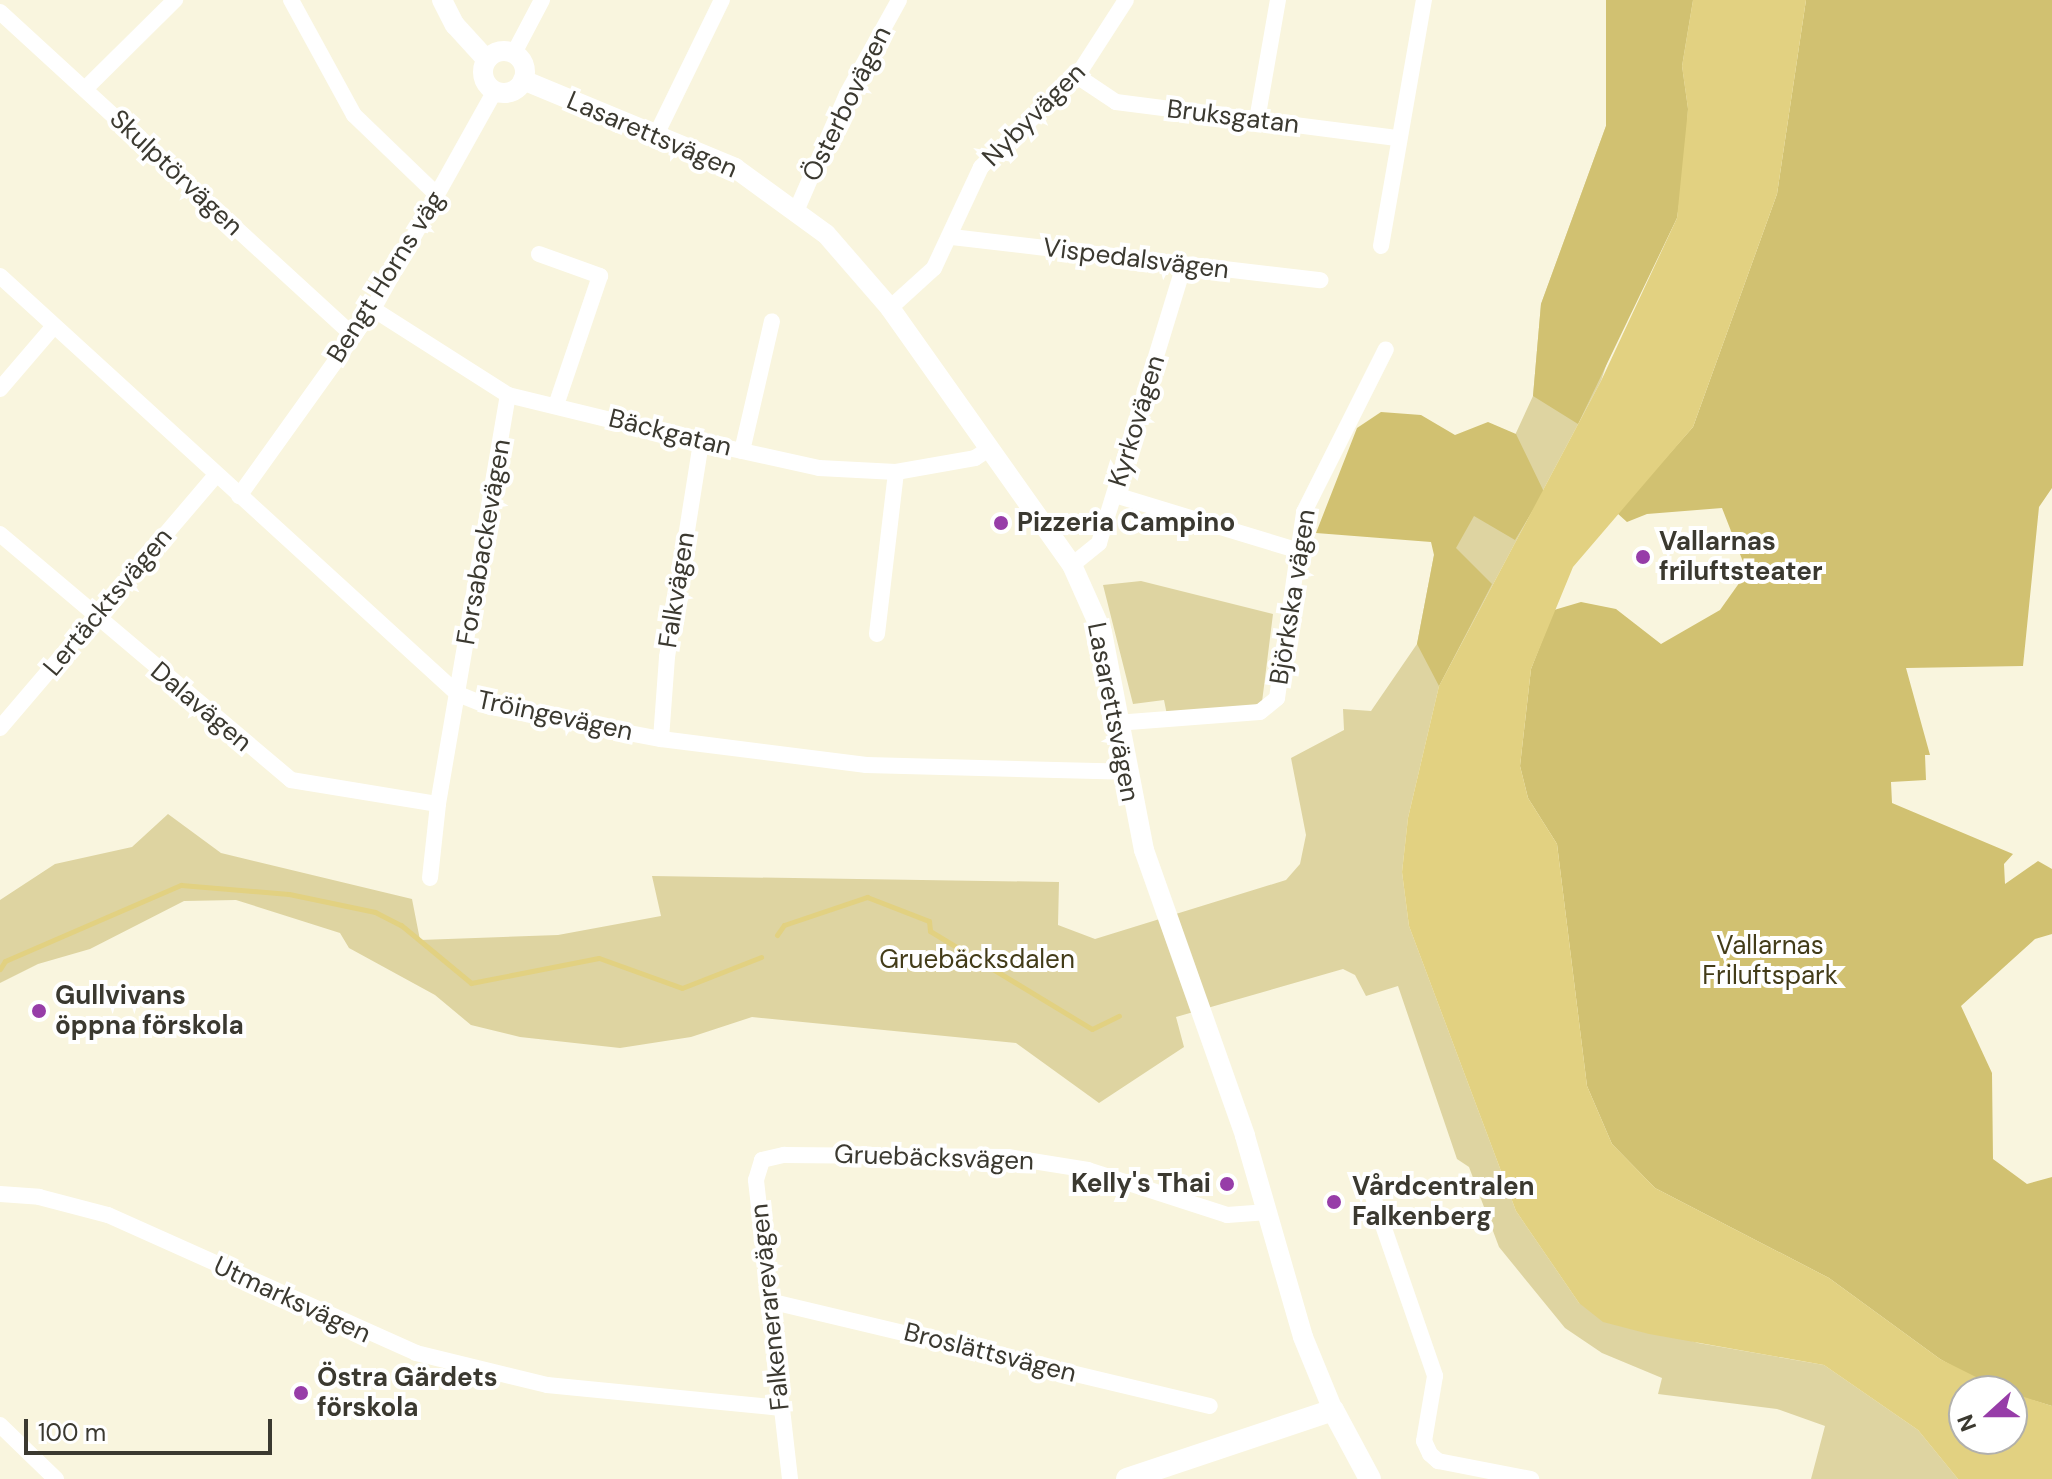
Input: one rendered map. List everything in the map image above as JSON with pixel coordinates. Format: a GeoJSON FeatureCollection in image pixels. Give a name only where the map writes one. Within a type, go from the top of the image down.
{"type":"FeatureCollection","features":[{"type":"Feature","properties":{"kind":"main road"},"geometry":{"type":"LineString","coordinates":[[1127,1479],[1163,1473],[1333,1410]]}},
{"type":"Feature","properties":{"kind":"main road","name":"Lasarettsvägen"},"geometry":{"type":"LineString","coordinates":[[1333,1410],[1370,1479]]}},
{"type":"Feature","properties":{"kind":"street"},"geometry":{"type":"LineString","coordinates":[[85,89],[175,0]]}},
{"type":"Feature","properties":{"kind":"street"},"geometry":{"type":"LineString","coordinates":[[291,0],[354,115],[437,195]]}},
{"type":"Feature","properties":{"kind":"street"},"geometry":{"type":"LineString","coordinates":[[442,0],[455,25],[487,60]]}},
{"type":"Feature","properties":{"kind":"street"},"geometry":{"type":"LineString","coordinates":[[514,53],[542,0]]}},
{"type":"Feature","properties":{"kind":"street"},"geometry":{"type":"LineString","coordinates":[[657,133],[722,0]]}},
{"type":"Feature","properties":{"kind":"street","name":"Österbovägen"},"geometry":{"type":"LineString","coordinates":[[797,209],[847,94],[899,0]]}},
{"type":"Feature","properties":{"kind":"street","name":"Nybyvägen"},"geometry":{"type":"LineString","coordinates":[[890,308],[923,281],[952,237],[981,167],[1077,76],[1126,0]]}},
{"type":"Feature","properties":{"kind":"street"},"geometry":{"type":"LineString","coordinates":[[1257,120],[1278,0]]}},
{"type":"Feature","properties":{"kind":"street"},"geometry":{"type":"LineString","coordinates":[[1381,246],[1397,138],[1424,0]]}},
{"type":"Feature","properties":{"kind":"street","name":"Skulptörvägen"},"geometry":{"type":"LineString","coordinates":[[0,12],[353,335]]}},
{"type":"Feature","properties":{"kind":"street"},"geometry":{"type":"LineString","coordinates":[[500,52],[514,53],[524,67],[523,80],[513,91],[495,91],[484,76],[487,60],[500,52]]}},
{"type":"Feature","properties":{"kind":"street","name":"Bruksgatan"},"geometry":{"type":"LineString","coordinates":[[1077,76],[1116,102],[1397,138]]}},
{"type":"Feature","properties":{"kind":"street","name":"Lasarettsvägen"},"geometry":{"type":"LineString","coordinates":[[523,80],[657,133],[735,168],[797,209],[890,308],[1072,565],[1102,632],[1126,772],[1163,912],[1268,1212],[1303,1337],[1333,1410]]}},
{"type":"Feature","properties":{"kind":"street","name":"Bengt Horns väg"},"geometry":{"type":"LineString","coordinates":[[239,496],[373,309],[495,91]]}},
{"type":"Feature","properties":{"kind":"street","name":"Vispedalsvägen"},"geometry":{"type":"LineString","coordinates":[[952,237],[1320,280]]}},
{"type":"Feature","properties":{"kind":"street"},"geometry":{"type":"LineString","coordinates":[[539,254],[600,276],[556,405]]}},
{"type":"Feature","properties":{"kind":"street","name":"Kyrkovägen"},"geometry":{"type":"LineString","coordinates":[[1072,565],[1099,543],[1184,265]]}},
{"type":"Feature","properties":{"kind":"street","name":"Tröingevägen"},"geometry":{"type":"LineString","coordinates":[[0,276],[215,476],[458,694],[491,707],[661,739],[866,765],[1126,772]]}},
{"type":"Feature","properties":{"kind":"street","name":"Bäckgatan"},"geometry":{"type":"LineString","coordinates":[[373,309],[508,395],[701,442],[819,468],[896,472],[975,458],[989,449]]}},
{"type":"Feature","properties":{"kind":"street"},"geometry":{"type":"LineString","coordinates":[[742,451],[772,321]]}},
{"type":"Feature","properties":{"kind":"street"},"geometry":{"type":"LineString","coordinates":[[0,389],[54,326]]}},
{"type":"Feature","properties":{"kind":"street","name":"Björkska vägen"},"geometry":{"type":"LineString","coordinates":[[1116,723],[1260,712],[1277,698],[1296,550],[1316,481],[1386,349]]}},
{"type":"Feature","properties":{"kind":"street","name":"Forsabackevägen"},"geometry":{"type":"LineString","coordinates":[[430,878],[438,804],[508,395]]}},
{"type":"Feature","properties":{"kind":"street","name":"Falkvägen"},"geometry":{"type":"LineString","coordinates":[[661,739],[667,657],[701,442]]}},
{"type":"Feature","properties":{"kind":"street"},"geometry":{"type":"LineString","coordinates":[[877,634],[896,472]]}},
{"type":"Feature","properties":{"kind":"street","name":"Lertäcktsvägen"},"geometry":{"type":"LineString","coordinates":[[0,728],[215,476]]}},
{"type":"Feature","properties":{"kind":"street"},"geometry":{"type":"LineString","coordinates":[[1115,495],[1296,550]]}},
{"type":"Feature","properties":{"kind":"street","name":"Dalavägen"},"geometry":{"type":"LineString","coordinates":[[0,534],[94,618],[291,780],[438,804]]}},
{"type":"Feature","properties":{"kind":"street","name":"Gruebäcksvägen"},"geometry":{"type":"LineString","coordinates":[[784,1155],[946,1154],[1040,1161],[1088,1170],[1227,1215],[1268,1212]]}},
{"type":"Feature","properties":{"kind":"street","name":"Falkenerarevägen"},"geometry":{"type":"LineString","coordinates":[[784,1155],[770,1156],[756,1168],[790,1479]]}},
{"type":"Feature","properties":{"kind":"street"},"geometry":{"type":"LineString","coordinates":[[1369,1185],[1435,1376],[1424,1441],[1430,1454],[1438,1461],[1506,1477],[1531,1479]]}},
{"type":"Feature","properties":{"kind":"street","name":"Utmarksvägen"},"geometry":{"type":"LineString","coordinates":[[0,1194],[39,1197],[108,1215],[376,1339],[471,1369],[597,1392],[781,1408]]}},
{"type":"Feature","properties":{"kind":"street","name":"Broslättsvägen"},"geometry":{"type":"LineString","coordinates":[[769,1301],[1210,1406]]}},
{"type":"Feature","properties":{"kind":"street"},"geometry":{"type":"LineString","coordinates":[[0,1425],[56,1479]]}},
{"type":"Feature","properties":{"kind":"green space","name":"Gruebäcksdalen"},"geometry":{"type":"Polygon","coordinates":[[[1606,0],[1693,0],[1682,66],[1688,109],[1601,381],[1439,686],[1408,818],[1402,872],[1409,926],[1516,1211],[1579,1303],[1698,1343],[1824,1365],[1918,1430],[1958,1479],[1811,1479],[1825,1426],[1777,1409],[1658,1394],[1662,1378],[1602,1353],[1565,1328],[1499,1247],[1469,1167],[1457,1159],[1398,986],[1366,996],[1355,975],[1343,969],[1176,1017],[1184,1047],[1099,1103],[1016,1043],[752,1017],[691,1037],[620,1048],[520,1037],[471,1025],[435,995],[349,948],[340,933],[236,900],[184,901],[90,949],[38,964],[0,983],[0,900],[55,864],[132,847],[168,814],[221,853],[412,899],[420,940],[558,935],[661,916],[652,876],[1059,882],[1058,925],[1095,939],[1286,880],[1300,864],[1306,835],[1291,758],[1344,730],[1343,709],[1371,711],[1417,644],[1434,555],[1492,485],[1533,396],[1541,304],[1606,126],[1606,0]]]}},
{"type":"Feature","properties":{"kind":"green space"},"geometry":{"type":"Polygon","coordinates":[[[1606,0],[1693,0],[1682,66],[1688,109],[1686,159],[1677,218],[1578,424],[1533,396],[1541,304],[1606,126],[1606,0]]]}},
{"type":"Feature","properties":{"kind":"green space","name":"Vallarnas Friluftspark"},"geometry":{"type":"Polygon","coordinates":[[[1806,0],[2052,0],[2052,488],[2039,507],[2023,666],[1906,668],[1930,755],[1925,755],[1926,780],[1891,782],[1892,803],[2013,854],[2004,864],[2005,884],[2038,861],[2052,869],[2052,934],[2035,939],[1961,1006],[1992,1073],[1993,1159],[2027,1184],[2052,1177],[2052,1406],[2028,1399],[2028,1375],[1968,1375],[1940,1359],[1829,1278],[1655,1188],[1612,1144],[1587,1086],[1557,844],[1528,798],[1520,766],[1531,669],[1554,610],[1581,602],[1616,609],[1661,644],[1720,610],[1747,572],[1722,508],[1647,514],[1627,522],[1617,513],[1693,427],[1777,194],[1806,0]]]}},
{"type":"Feature","properties":{"kind":"green space"},"geometry":{"type":"Polygon","coordinates":[[[1381,412],[1421,415],[1455,435],[1488,422],[1516,434],[1544,492],[1515,540],[1474,516],[1456,548],[1492,584],[1439,686],[1417,644],[1434,555],[1431,542],[1316,533],[1357,428],[1381,412]]]}},
{"type":"Feature","properties":{"kind":"green space"},"geometry":{"type":"Polygon","coordinates":[[[1141,581],[1273,614],[1262,702],[1249,708],[1167,715],[1164,700],[1133,704],[1103,585],[1141,581]]]}},
{"type":"Feature","properties":{"kind":"shaded area"},"geometry":{"type":"Polygon","coordinates":[[[1693,0],[1806,0],[1777,194],[1693,427],[1573,567],[1531,669],[1520,766],[1528,798],[1557,844],[1587,1086],[1612,1144],[1655,1188],[1829,1278],[1940,1359],[1972,1375],[1948,1375],[1948,1455],[2028,1455],[2028,1398],[2052,1406],[2052,1479],[1958,1479],[1918,1430],[1824,1365],[1649,1334],[1603,1322],[1579,1303],[1516,1211],[1409,926],[1402,872],[1408,818],[1439,686],[1601,381],[1677,218],[1688,109],[1682,66],[1693,0]]]}},
{"type":"Feature","properties":{"kind":"waterway"},"geometry":{"type":"LineString","coordinates":[[0,969],[5,961],[181,885],[289,894],[375,912],[401,925],[471,983],[599,958],[682,988],[761,957]]}},
{"type":"Feature","properties":{"kind":"waterway"},"geometry":{"type":"LineString","coordinates":[[777,935],[784,925],[867,897],[929,921],[930,931],[1092,1029],[1119,1016]]}},
{"type":"Feature","properties":{"kind":"place","name":"Pizzeria Campino"},"geometry":{"type":"Point","coordinates":[1001,523]}},
{"type":"Feature","properties":{"kind":"place","name":"Vallarnas friluftsteater"},"geometry":{"type":"Point","coordinates":[1643,557]}},
{"type":"Feature","properties":{"kind":"place","name":"Gullvivans öppna förskola"},"geometry":{"type":"Point","coordinates":[39,1011]}},
{"type":"Feature","properties":{"kind":"place","name":"Kelly's Thai"},"geometry":{"type":"Point","coordinates":[1227,1184]}},
{"type":"Feature","properties":{"kind":"place","name":"Vårdcentralen Falkenberg"},"geometry":{"type":"Point","coordinates":[1334,1202]}},
{"type":"Feature","properties":{"kind":"place","name":"Östra Gärdets förskola"},"geometry":{"type":"Point","coordinates":[301,1393]}}]}
